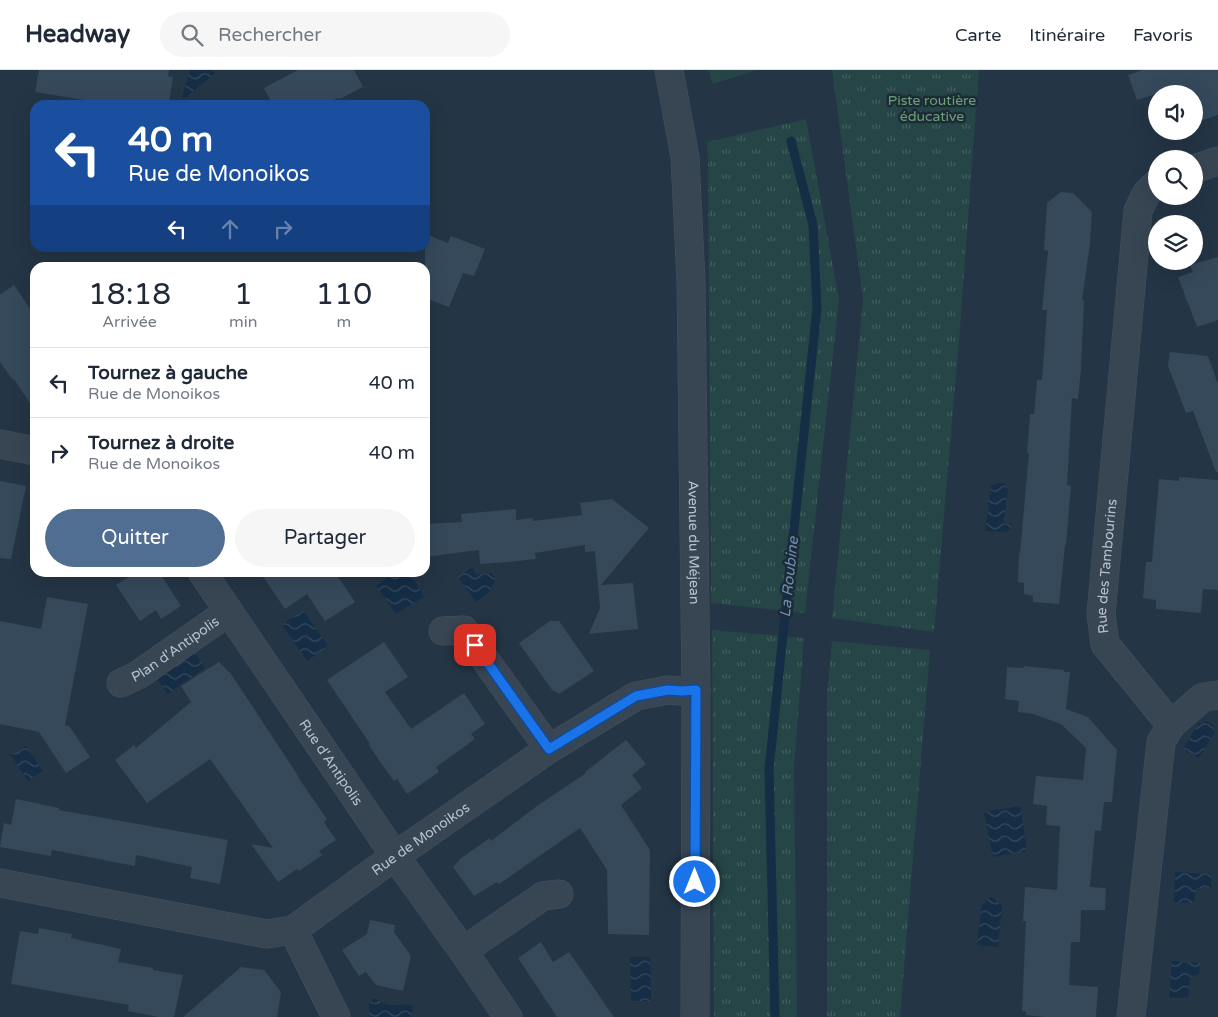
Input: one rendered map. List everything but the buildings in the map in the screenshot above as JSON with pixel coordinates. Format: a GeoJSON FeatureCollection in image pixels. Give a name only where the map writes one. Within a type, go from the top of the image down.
{"type":"FeatureCollection","features":[{"type":"Feature","properties":{"kind":"street","name":"Avenue du Méjean"},"geometry":{"type":"LineString","coordinates":[[669,70],[685,157],[690,281],[696,690],[695,1017]]}},
{"type":"Feature","properties":{"kind":"street"},"geometry":{"type":"LineString","coordinates":[[1203,166],[1218,161]]}},
{"type":"Feature","properties":{"kind":"street","name":"Rue des Tambourins"},"geometry":{"type":"LineString","coordinates":[[1148,192],[1138,212],[1101,614],[1105,644],[1171,725]]}},
{"type":"Feature","properties":{"kind":"street"},"geometry":{"type":"LineString","coordinates":[[0,444],[30,451]]}},
{"type":"Feature","properties":{"kind":"street","name":"Rue d'Antipolis"},"geometry":{"type":"LineString","coordinates":[[205,577],[395,856],[508,1017]]}},
{"type":"Feature","properties":{"kind":"street","name":"Plan d'Antipolis"},"geometry":{"type":"LineString","coordinates":[[121,683],[138,675],[228,612]]}},
{"type":"Feature","properties":{"kind":"street"},"geometry":{"type":"LineString","coordinates":[[443,631],[464,630],[549,749]]}},
{"type":"Feature","properties":{"kind":"street","name":"Rue de Monoikos"},"geometry":{"type":"LineString","coordinates":[[0,882],[267,934],[293,930],[395,856],[549,749],[636,696],[668,690],[696,690]]}},
{"type":"Feature","properties":{"kind":"street"},"geometry":{"type":"LineString","coordinates":[[1130,1017],[1161,742],[1171,725],[1203,696],[1218,695]]}},
{"type":"Feature","properties":{"kind":"street"},"geometry":{"type":"LineString","coordinates":[[463,951],[543,896],[560,894]]}},
{"type":"Feature","properties":{"kind":"street"},"geometry":{"type":"LineString","coordinates":[[293,930],[336,1017]]}},
{"type":"Feature","properties":{"kind":"green space"},"geometry":{"type":"Polygon","coordinates":[[[708,70],[757,70],[713,84],[708,70]]]}},
{"type":"Feature","properties":{"kind":"green space","name":"Piste routière éducative"},"geometry":{"type":"Polygon","coordinates":[[[832,70],[979,70],[959,341],[934,632],[832,618],[863,299],[832,70]]]}},
{"type":"Feature","properties":{"kind":"green space"},"geometry":{"type":"Polygon","coordinates":[[[806,119],[839,300],[805,613],[711,603],[707,142],[806,119]]]}},
{"type":"Feature","properties":{"kind":"green space"},"geometry":{"type":"Polygon","coordinates":[[[712,630],[804,638],[794,768],[797,1017],[714,1017],[712,630]]]}},
{"type":"Feature","properties":{"kind":"green space"},"geometry":{"type":"Polygon","coordinates":[[[832,641],[930,650],[900,1017],[827,1017],[827,693],[832,641]]]}},
{"type":"Feature","properties":{"kind":"water"},"geometry":{"type":"Polygon","coordinates":[[[190,70],[211,70],[215,73],[184,99],[182,97],[190,70]]]}},
{"type":"Feature","properties":{"kind":"water"},"geometry":{"type":"Polygon","coordinates":[[[997,483],[1006,484],[1008,489],[1003,524],[1012,523],[1012,527],[1007,532],[985,531],[991,486],[997,483]]]}},
{"type":"Feature","properties":{"kind":"water"},"geometry":{"type":"Polygon","coordinates":[[[472,567],[476,574],[492,573],[495,578],[492,587],[476,602],[458,577],[472,567]]]}},
{"type":"Feature","properties":{"kind":"water"},"geometry":{"type":"Polygon","coordinates":[[[388,577],[412,577],[424,597],[396,614],[376,586],[388,577]]]}},
{"type":"Feature","properties":{"kind":"water"},"geometry":{"type":"Polygon","coordinates":[[[303,610],[328,646],[307,661],[282,625],[303,610]]]}},
{"type":"Feature","properties":{"kind":"water"},"geometry":{"type":"Polygon","coordinates":[[[195,653],[205,668],[168,694],[157,679],[195,653]]]}},
{"type":"Feature","properties":{"kind":"water"},"geometry":{"type":"Polygon","coordinates":[[[1207,721],[1212,724],[1214,727],[1213,731],[1215,732],[1199,758],[1183,749],[1199,723],[1207,721]]]}},
{"type":"Feature","properties":{"kind":"water"},"geometry":{"type":"Polygon","coordinates":[[[26,746],[43,771],[28,781],[11,755],[26,746]]]}},
{"type":"Feature","properties":{"kind":"water"},"geometry":{"type":"Polygon","coordinates":[[[1020,806],[1027,851],[993,857],[984,812],[1020,806]]]}},
{"type":"Feature","properties":{"kind":"water"},"geometry":{"type":"Polygon","coordinates":[[[1175,872],[1211,874],[1211,888],[1196,888],[1194,903],[1174,902],[1175,872]]]}},
{"type":"Feature","properties":{"kind":"water"},"geometry":{"type":"Polygon","coordinates":[[[991,897],[1002,905],[998,947],[977,945],[982,904],[991,897]]]}},
{"type":"Feature","properties":{"kind":"water"},"geometry":{"type":"Polygon","coordinates":[[[630,957],[650,957],[651,1001],[631,1001],[630,957]]]}},
{"type":"Feature","properties":{"kind":"water"},"geometry":{"type":"Polygon","coordinates":[[[1172,961],[1200,963],[1199,974],[1190,977],[1188,999],[1169,997],[1172,961]]]}},
{"type":"Feature","properties":{"kind":"water"},"geometry":{"type":"Polygon","coordinates":[[[372,999],[377,999],[388,1005],[410,1005],[413,1007],[412,1013],[409,1017],[370,1017],[369,1004],[372,999]]]}},
{"type":"Feature","properties":{"kind":"waterway","name":"La Roubine"},"geometry":{"type":"LineString","coordinates":[[775,1017],[769,769],[817,308],[813,225],[791,141]]}},
{"type":"Feature","properties":{"kind":"route"},"geometry":{"type":"LineString","coordinates":[[475,645],[549,749],[636,696],[668,690],[696,690],[695,882]]}}]}
